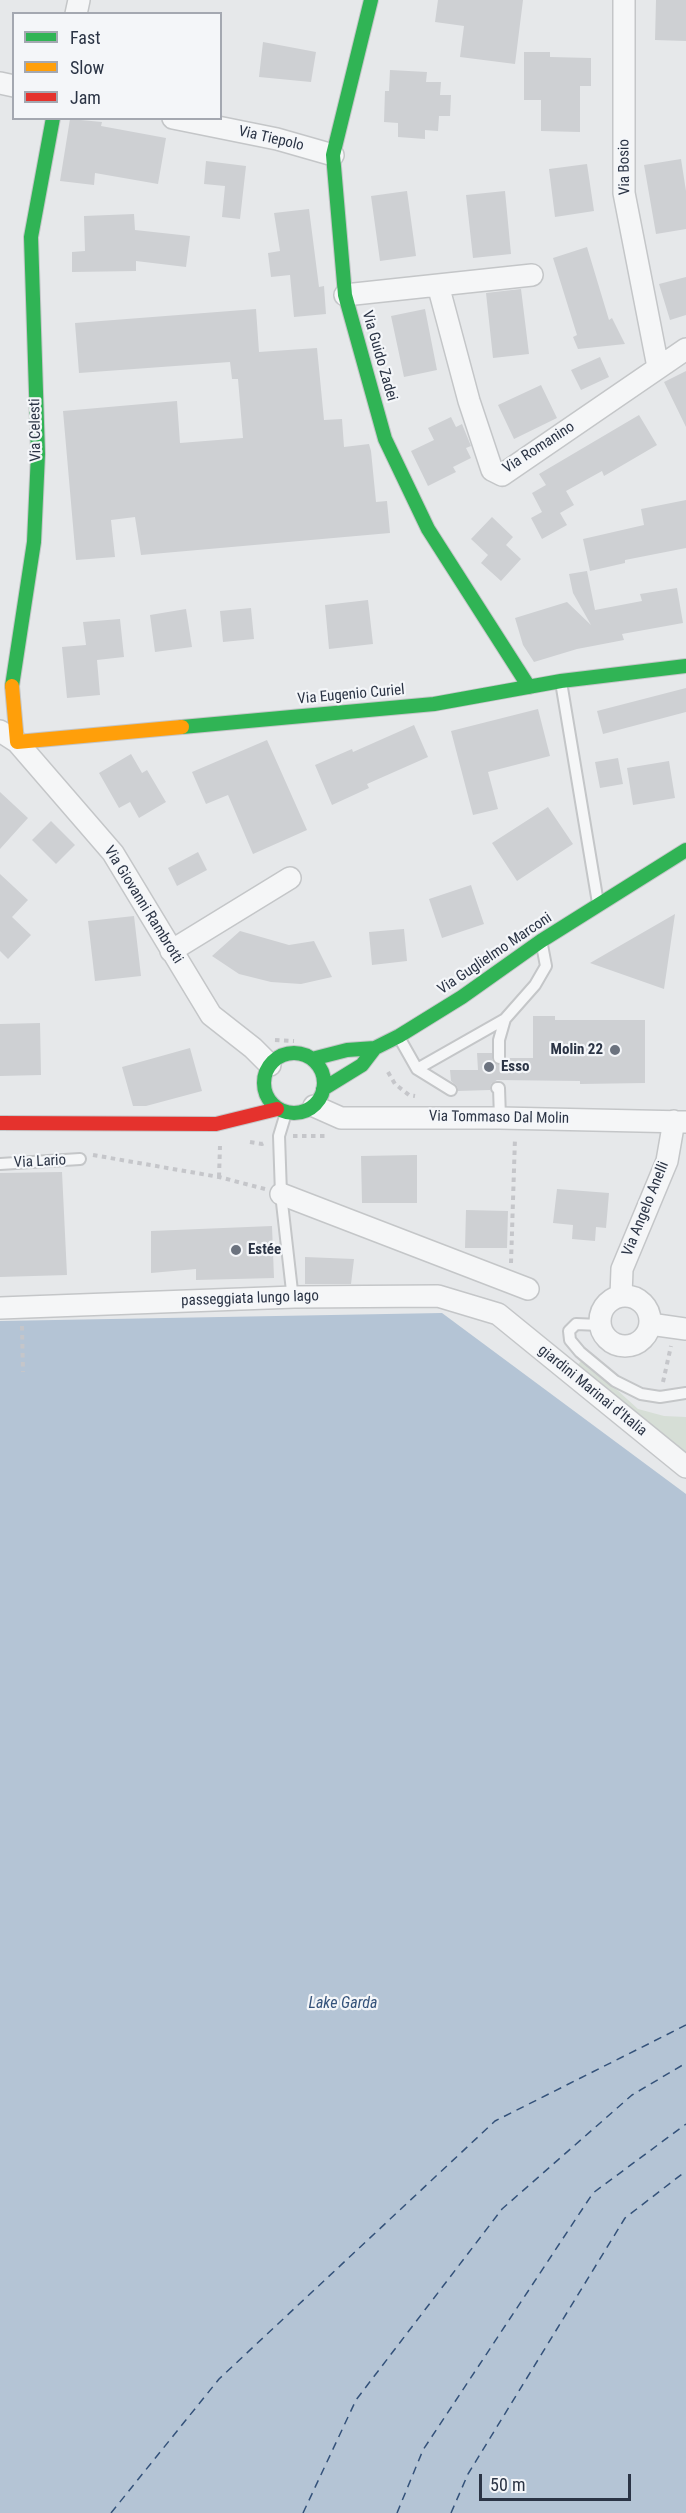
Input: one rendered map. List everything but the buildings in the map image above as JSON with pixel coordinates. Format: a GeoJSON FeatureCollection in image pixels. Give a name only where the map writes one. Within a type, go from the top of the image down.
{"type":"FeatureCollection","features":[{"type":"Feature","properties":{"kind":"street","name":"Via Guido Zadei"},"geometry":{"type":"LineString","coordinates":[[371,0],[333,155],[345,296],[385,439],[428,529],[529,687]]}},
{"type":"Feature","properties":{"kind":"street","name":"Via Bosio"},"geometry":{"type":"LineString","coordinates":[[624,0],[624,193],[658,367]]}},
{"type":"Feature","properties":{"kind":"street","name":"Via Celesti"},"geometry":{"type":"LineString","coordinates":[[9,736],[11,679],[34,542],[38,454],[31,237],[53,120]]}},
{"type":"Feature","properties":{"kind":"street","name":"Via Tiepolo"},"geometry":{"type":"LineString","coordinates":[[183,120],[277,139],[333,155]]}},
{"type":"Feature","properties":{"kind":"street"},"geometry":{"type":"LineString","coordinates":[[345,296],[532,275]]}},
{"type":"Feature","properties":{"kind":"street","name":"Via Romanino"},"geometry":{"type":"LineString","coordinates":[[438,285],[468,401],[492,470],[502,475],[686,349]]}},
{"type":"Feature","properties":{"kind":"street","name":"Via Eugenio Curiel"},"geometry":{"type":"LineString","coordinates":[[9,736],[434,704],[561,681],[686,666]]}},
{"type":"Feature","properties":{"kind":"street","name":"Via Giovanni Rambrotti"},"geometry":{"type":"LineString","coordinates":[[9,736],[113,853],[211,1015],[253,1048],[266,1075]]}},
{"type":"Feature","properties":{"kind":"street","name":"Via Guglielmo Marconi"},"geometry":{"type":"LineString","coordinates":[[312,1059],[347,1050],[375,1048],[399,1036],[462,997],[541,941],[686,850]]}},
{"type":"Feature","properties":{"kind":"street"},"geometry":{"type":"LineString","coordinates":[[171,951],[290,878]]}},
{"type":"Feature","properties":{"kind":"street"},"geometry":{"type":"LineString","coordinates":[[0,1123],[216,1124],[281,1111],[296,1114],[362,1065],[375,1048]]}},
{"type":"Feature","properties":{"kind":"street"},"geometry":{"type":"LineString","coordinates":[[248,1094],[285,1054],[295,1053],[312,1059],[322,1073],[319,1098]]}},
{"type":"Feature","properties":{"kind":"street"},"geometry":{"type":"LineString","coordinates":[[266,1075],[265,1094],[281,1111]]}},
{"type":"Feature","properties":{"kind":"street","name":"Via Tommaso Dal Molin"},"geometry":{"type":"LineString","coordinates":[[319,1098],[341,1118],[502,1126],[680,1121]]}},
{"type":"Feature","properties":{"kind":"street"},"geometry":{"type":"LineString","coordinates":[[157,1123],[212,1110]]}},
{"type":"Feature","properties":{"kind":"street","name":"Via Angelo Anelli"},"geometry":{"type":"LineString","coordinates":[[621,1296],[622,1269],[667,1161],[680,1121]]}},
{"type":"Feature","properties":{"kind":"street"},"geometry":{"type":"LineString","coordinates":[[281,1194],[516,1279],[498,1314]]}},
{"type":"Feature","properties":{"kind":"street","name":"passeggiata lungo lago"},"geometry":{"type":"LineString","coordinates":[[10,1307],[438,1296],[498,1314]]}},
{"type":"Feature","properties":{"kind":"street"},"geometry":{"type":"LineString","coordinates":[[621,1296],[634,1298],[645,1305],[650,1324],[645,1336],[628,1346],[609,1341],[600,1325],[604,1306],[621,1296]]}},
{"type":"Feature","properties":{"kind":"street","name":"giardini Marinai d'Italia"},"geometry":{"type":"LineString","coordinates":[[498,1314],[686,1467]]}},
{"type":"Feature","properties":{"kind":"street"},"geometry":{"type":"LineString","coordinates":[[650,1324],[686,1329]]}},
{"type":"Feature","properties":{"kind":"lane"},"geometry":{"type":"LineString","coordinates":[[561,681],[598,905]]}},
{"type":"Feature","properties":{"kind":"lane"},"geometry":{"type":"LineString","coordinates":[[417,1069],[505,1019],[535,985],[546,966],[541,941]]}},
{"type":"Feature","properties":{"kind":"lane"},"geometry":{"type":"LineString","coordinates":[[499,1058],[499,1040],[505,1019]]}},
{"type":"Feature","properties":{"kind":"lane"},"geometry":{"type":"LineString","coordinates":[[399,1036],[417,1069],[451,1090]]}},
{"type":"Feature","properties":{"kind":"lane"},"geometry":{"type":"LineString","coordinates":[[497,1088],[499,1088],[502,1126]]}},
{"type":"Feature","properties":{"kind":"lane"},"geometry":{"type":"LineString","coordinates":[[281,1111],[279,1136],[281,1194],[292,1291]]}},
{"type":"Feature","properties":{"kind":"lane","name":"Via Lario"},"geometry":{"type":"LineString","coordinates":[[0,1164],[80,1160]]}},
{"type":"Feature","properties":{"kind":"lane"},"geometry":{"type":"LineString","coordinates":[[600,1325],[576,1324],[569,1331],[570,1340],[579,1352],[615,1381],[641,1394],[660,1396],[686,1392]]}},
{"type":"Feature","properties":{"kind":"path"},"geometry":{"type":"LineString","coordinates":[[270,1040],[301,1042]]}},
{"type":"Feature","properties":{"kind":"path"},"geometry":{"type":"LineString","coordinates":[[502,1126],[516,1135],[516,1279]]}},
{"type":"Feature","properties":{"kind":"path"},"geometry":{"type":"LineString","coordinates":[[241,1140],[262,1144],[279,1136],[337,1136]]}},
{"type":"Feature","properties":{"kind":"path"},"geometry":{"type":"LineString","coordinates":[[92,1155],[219,1177],[281,1194]]}},
{"type":"Feature","properties":{"kind":"path"},"geometry":{"type":"LineString","coordinates":[[10,1307],[23,1372]]}},
{"type":"Feature","properties":{"kind":"shaded area"},"geometry":{"type":"Polygon","coordinates":[[[583,1359],[638,1409],[664,1416],[686,1417],[686,1463],[572,1371],[583,1359]]]}},
{"type":"Feature","properties":{"kind":"water","name":"Lake Garda"},"geometry":{"type":"Polygon","coordinates":[[[442,1313],[686,1494],[686,2513],[0,2513],[0,1321],[442,1313]]]}},
{"type":"Feature","properties":{"kind":"ferry route"},"geometry":{"type":"LineString","coordinates":[[111,2513],[219,2379],[495,2121],[686,2025]]}},
{"type":"Feature","properties":{"kind":"ferry route"},"geometry":{"type":"LineString","coordinates":[[303,2513],[356,2400],[502,2209],[632,2095],[686,2063]]}},
{"type":"Feature","properties":{"kind":"ferry route"},"geometry":{"type":"LineString","coordinates":[[397,2513],[423,2450],[593,2193],[686,2124]]}},
{"type":"Feature","properties":{"kind":"ferry route"},"geometry":{"type":"LineString","coordinates":[[451,2513],[468,2474],[625,2218],[686,2171]]}},
{"type":"Feature","properties":{"kind":"traffic: fast"},"geometry":{"type":"LineString","coordinates":[[371,0],[333,155],[345,295],[385,439],[428,529],[529,687]]}},
{"type":"Feature","properties":{"kind":"traffic: fast"},"geometry":{"type":"LineString","coordinates":[[12,686],[34,542],[38,454],[31,237],[53,120]]}},
{"type":"Feature","properties":{"kind":"traffic: fast"},"geometry":{"type":"LineString","coordinates":[[182,727],[434,704],[561,681],[686,666]]}},
{"type":"Feature","properties":{"kind":"traffic: fast"},"geometry":{"type":"LineString","coordinates":[[312,1059],[347,1050],[375,1048],[399,1036],[462,997],[541,941],[686,850]]}},
{"type":"Feature","properties":{"kind":"traffic: fast"},"geometry":{"type":"LineString","coordinates":[[323,1089],[362,1065],[375,1048]]}},
{"type":"Feature","properties":{"kind":"traffic: fast"},"geometry":{"type":"LineString","coordinates":[[288,1053],[300,1053],[311,1058],[319,1066],[324,1083],[322,1095],[311,1108],[300,1113],[288,1113],[277,1108],[269,1100],[264,1089],[264,1077],[269,1066],[277,1058],[288,1053]]}},
{"type":"Feature","properties":{"kind":"traffic: slow"},"geometry":{"type":"LineString","coordinates":[[12,686],[17,742],[182,727]]}},
{"type":"Feature","properties":{"kind":"traffic: jam"},"geometry":{"type":"LineString","coordinates":[[0,1123],[216,1124],[277,1109]]}},
{"type":"Feature","properties":{"kind":"place","name":"Molin 22"},"geometry":{"type":"Point","coordinates":[615,1050]}},
{"type":"Feature","properties":{"kind":"place","name":"Esso"},"geometry":{"type":"Point","coordinates":[489,1067]}},
{"type":"Feature","properties":{"kind":"place","name":"Estée"},"geometry":{"type":"Point","coordinates":[236,1250]}}]}
